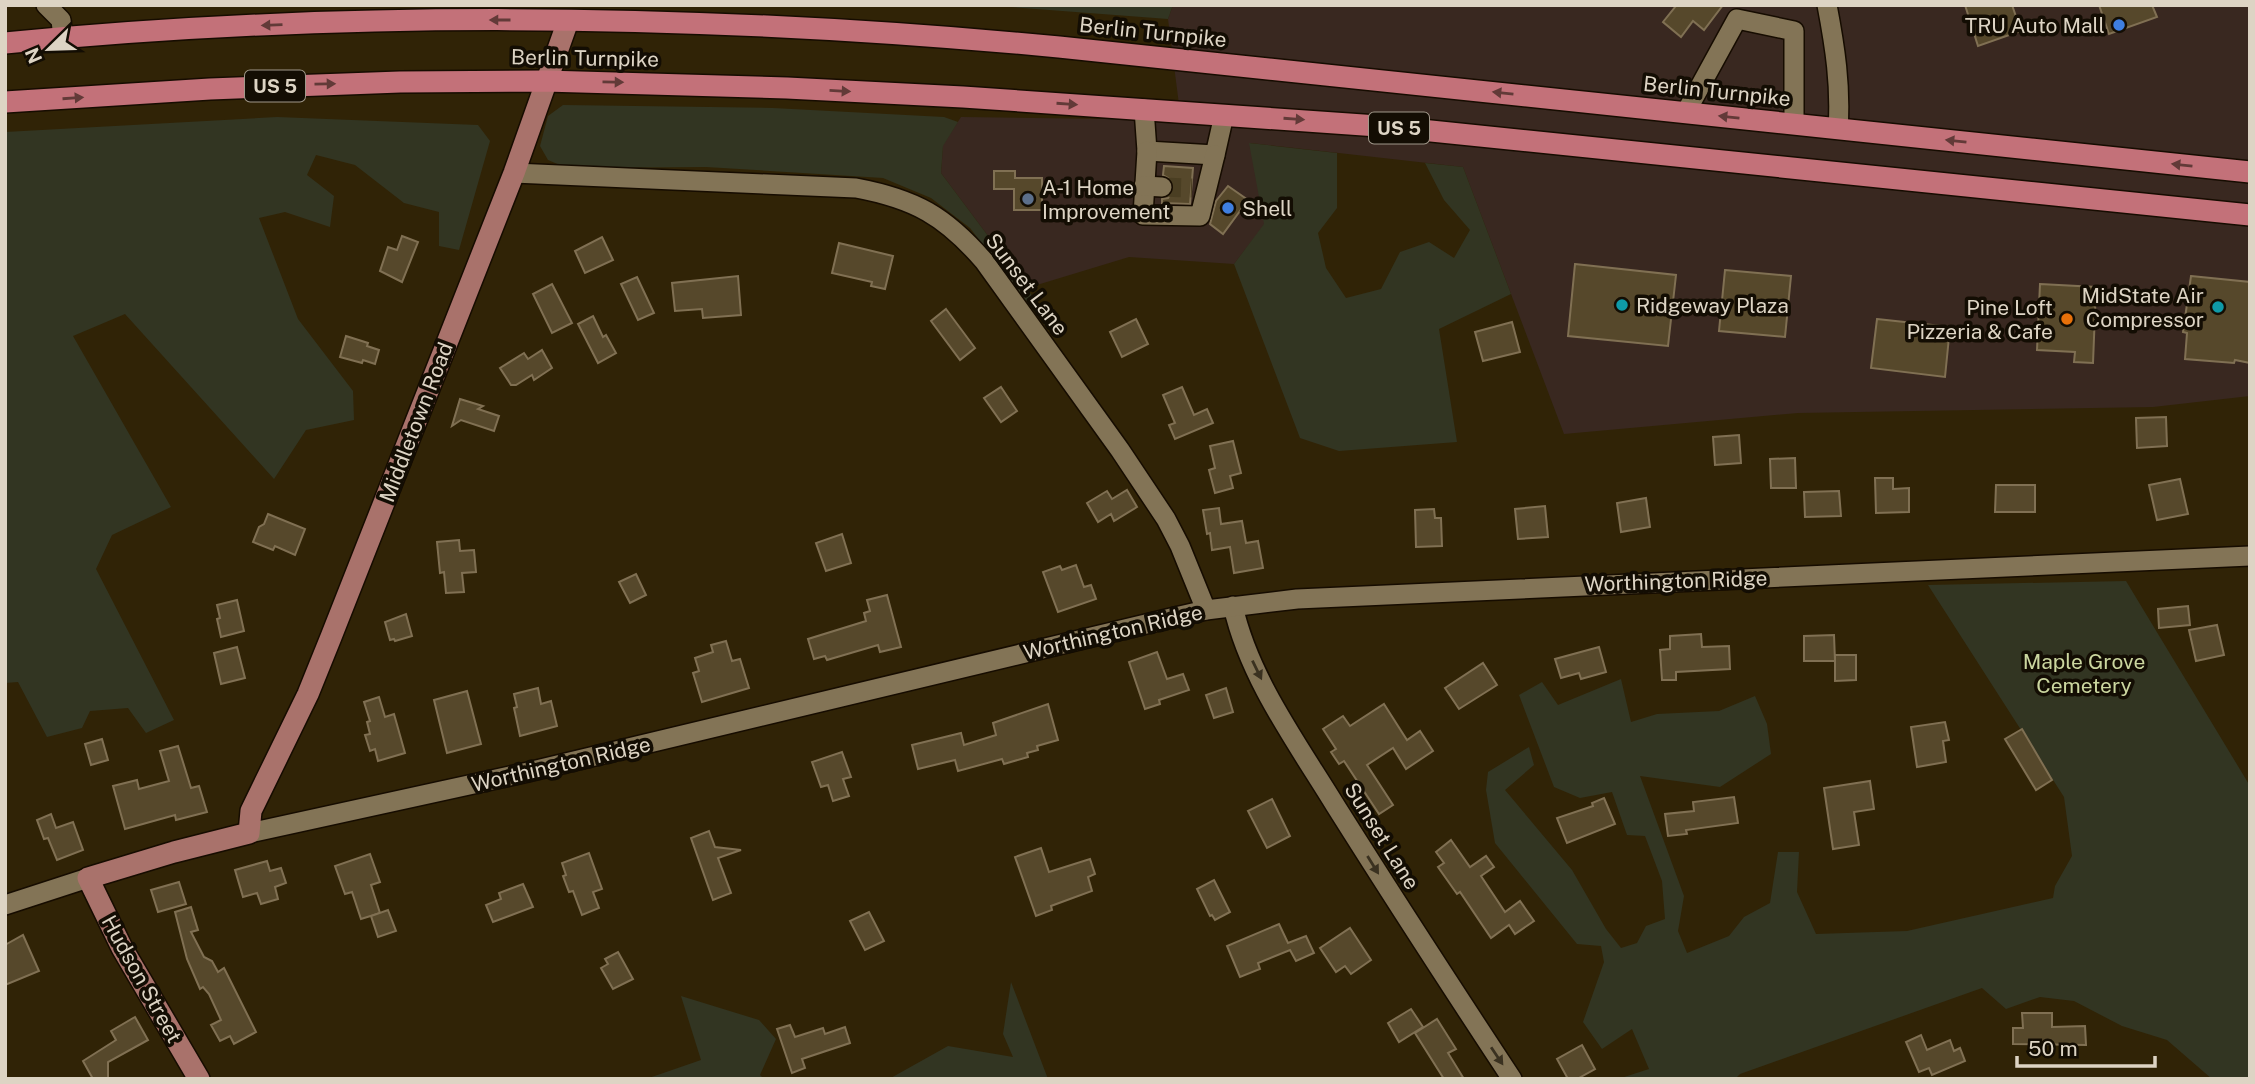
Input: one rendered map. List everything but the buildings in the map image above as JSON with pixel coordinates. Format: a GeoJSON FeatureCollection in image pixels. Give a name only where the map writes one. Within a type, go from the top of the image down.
{"type":"FeatureCollection","features":[{"type":"Feature","properties":{"kind":"highway","name":"Berlin Turnpike"},"geometry":{"type":"LineString","coordinates":[[5,43],[207,28],[571,13],[964,38],[2250,172]]}},
{"type":"Feature","properties":{"kind":"highway","name":"Berlin Turnpike"},"geometry":{"type":"LineString","coordinates":[[5,102],[291,85],[545,81],[787,88],[1144,109],[1494,136],[2250,215]]}},
{"type":"Feature","properties":{"kind":"main road","name":"Middletown Road"},"geometry":{"type":"LineString","coordinates":[[249,833],[251,811],[322,660],[513,173],[571,13]]}},
{"type":"Feature","properties":{"kind":"main road","name":"Worthington Ridge"},"geometry":{"type":"LineString","coordinates":[[88,878],[249,833]]}},
{"type":"Feature","properties":{"kind":"main road","name":"Hudson Street"},"geometry":{"type":"LineString","coordinates":[[88,878],[122,948],[199,1079]]}},
{"type":"Feature","properties":{"kind":"street"},"geometry":{"type":"LineString","coordinates":[[46,5],[61,20],[63,38]]}},
{"type":"Feature","properties":{"kind":"street"},"geometry":{"type":"LineString","coordinates":[[1827,5],[1838,69],[1838,129]]}},
{"type":"Feature","properties":{"kind":"street"},"geometry":{"type":"LineString","coordinates":[[1686,113],[1737,19],[1794,31],[1794,124]]}},
{"type":"Feature","properties":{"kind":"street"},"geometry":{"type":"LineString","coordinates":[[1144,109],[1153,186],[1143,215],[1200,216],[1199,189],[1214,155],[1224,115]]}},
{"type":"Feature","properties":{"kind":"street"},"geometry":{"type":"LineString","coordinates":[[1147,151],[1214,155]]}},
{"type":"Feature","properties":{"kind":"street","name":"Sunset Lane"},"geometry":{"type":"LineString","coordinates":[[513,173],[856,188],[899,198],[938,218],[962,236],[984,261],[1120,450],[1166,519],[1206,610]]}},
{"type":"Feature","properties":{"kind":"street","name":"Worthington Ridge"},"geometry":{"type":"LineString","coordinates":[[249,833],[668,739],[1206,610],[1233,606],[1297,599],[1501,588],[2250,556]]}},
{"type":"Feature","properties":{"kind":"street","name":"Sunset Lane"},"geometry":{"type":"LineString","coordinates":[[1233,606],[1243,640],[1288,727],[1427,951],[1512,1079]]}},
{"type":"Feature","properties":{"kind":"street","name":"Worthington Ridge"},"geometry":{"type":"LineString","coordinates":[[5,905],[88,878]]}},
{"type":"Feature","properties":{"kind":"shaded area"},"geometry":{"type":"Polygon","coordinates":[[[1173,5],[2250,5],[2250,396],[2153,407],[1798,413],[1564,434],[1463,167],[1250,143],[1265,224],[1234,264],[1129,257],[1027,288],[941,173],[943,145],[961,117],[1181,120],[1168,19],[1173,5]]]}},
{"type":"Feature","properties":{"kind":"green space"},"geometry":{"type":"Polygon","coordinates":[[[984,5],[1173,5],[1168,19],[984,5]]]}},
{"type":"Feature","properties":{"kind":"green space"},"geometry":{"type":"Polygon","coordinates":[[[563,105],[773,108],[944,117],[958,122],[943,146],[941,173],[1027,288],[1052,327],[1048,329],[970,228],[931,198],[883,178],[706,167],[567,168],[548,160],[540,146],[548,116],[563,105]]]}},
{"type":"Feature","properties":{"kind":"green space"},"geometry":{"type":"Polygon","coordinates":[[[277,117],[478,125],[490,141],[459,250],[439,246],[439,212],[404,203],[355,165],[316,155],[307,175],[334,196],[330,227],[285,212],[259,218],[298,319],[353,391],[354,420],[306,430],[274,479],[125,314],[73,336],[171,507],[112,535],[96,569],[174,720],[146,733],[128,708],[90,711],[82,728],[47,737],[18,682],[5,683],[5,132],[277,117]]]}},
{"type":"Feature","properties":{"kind":"green space"},"geometry":{"type":"Polygon","coordinates":[[[1249,143],[1337,153],[1337,208],[1318,233],[1326,268],[1346,298],[1381,289],[1400,252],[1429,242],[1454,258],[1470,230],[1444,200],[1425,163],[1463,167],[1511,294],[1439,329],[1457,442],[1339,451],[1300,438],[1234,264],[1264,224],[1249,143]]]}},
{"type":"Feature","properties":{"kind":"green space","name":"Maple Grove Cemetery"},"geometry":{"type":"Polygon","coordinates":[[[2126,581],[2250,786],[2250,1079],[2212,1079],[2167,1040],[2122,1026],[2074,1001],[2040,997],[2006,1009],[1982,988],[1740,1074],[1735,1079],[1618,1079],[1649,1069],[1632,1029],[1602,1049],[1583,1022],[1604,962],[1601,946],[1577,944],[1495,843],[1486,790],[1488,772],[1529,747],[1534,765],[1505,790],[1572,870],[1606,929],[1621,948],[1637,943],[1646,926],[1665,919],[1662,881],[1645,836],[1627,835],[1612,792],[1580,798],[1554,787],[1519,695],[1542,682],[1558,705],[1621,679],[1631,722],[1657,714],[1719,711],[1755,696],[1767,724],[1771,754],[1720,787],[1640,776],[1684,896],[1678,931],[1687,953],[1729,936],[1744,917],[1770,903],[1778,852],[1799,852],[1797,892],[1816,934],[1907,931],[2053,898],[2055,886],[2072,856],[2064,797],[1928,585],[2126,581]]]}},
{"type":"Feature","properties":{"kind":"green space"},"geometry":{"type":"Polygon","coordinates":[[[1011,982],[1048,1079],[889,1079],[948,1046],[1013,1057],[1003,1034],[1011,982]]]}},
{"type":"Feature","properties":{"kind":"green space"},"geometry":{"type":"Polygon","coordinates":[[[681,996],[759,1020],[776,1039],[760,1075],[764,1079],[646,1079],[701,1060],[681,996]]]}},
{"type":"Feature","properties":{"kind":"tunnel"},"geometry":{"type":"LineString","coordinates":[[1162,187],[1192,188]]}},
{"type":"Feature","properties":{"kind":"place","name":"TRU Auto Mall"},"geometry":{"type":"Point","coordinates":[2119,25]}},
{"type":"Feature","properties":{"kind":"place","name":"A-1 Home Improvement"},"geometry":{"type":"Point","coordinates":[1028,199]}},
{"type":"Feature","properties":{"kind":"place","name":"Shell"},"geometry":{"type":"Point","coordinates":[1228,208]}},
{"type":"Feature","properties":{"kind":"place","name":"Ridgeway Plaza"},"geometry":{"type":"Point","coordinates":[1622,305]}},
{"type":"Feature","properties":{"kind":"place","name":"MidState Air Compressor"},"geometry":{"type":"Point","coordinates":[2218,307]}},
{"type":"Feature","properties":{"kind":"place","name":"Pine Loft Pizzeria & Cafe"},"geometry":{"type":"Point","coordinates":[2067,319]}}]}
